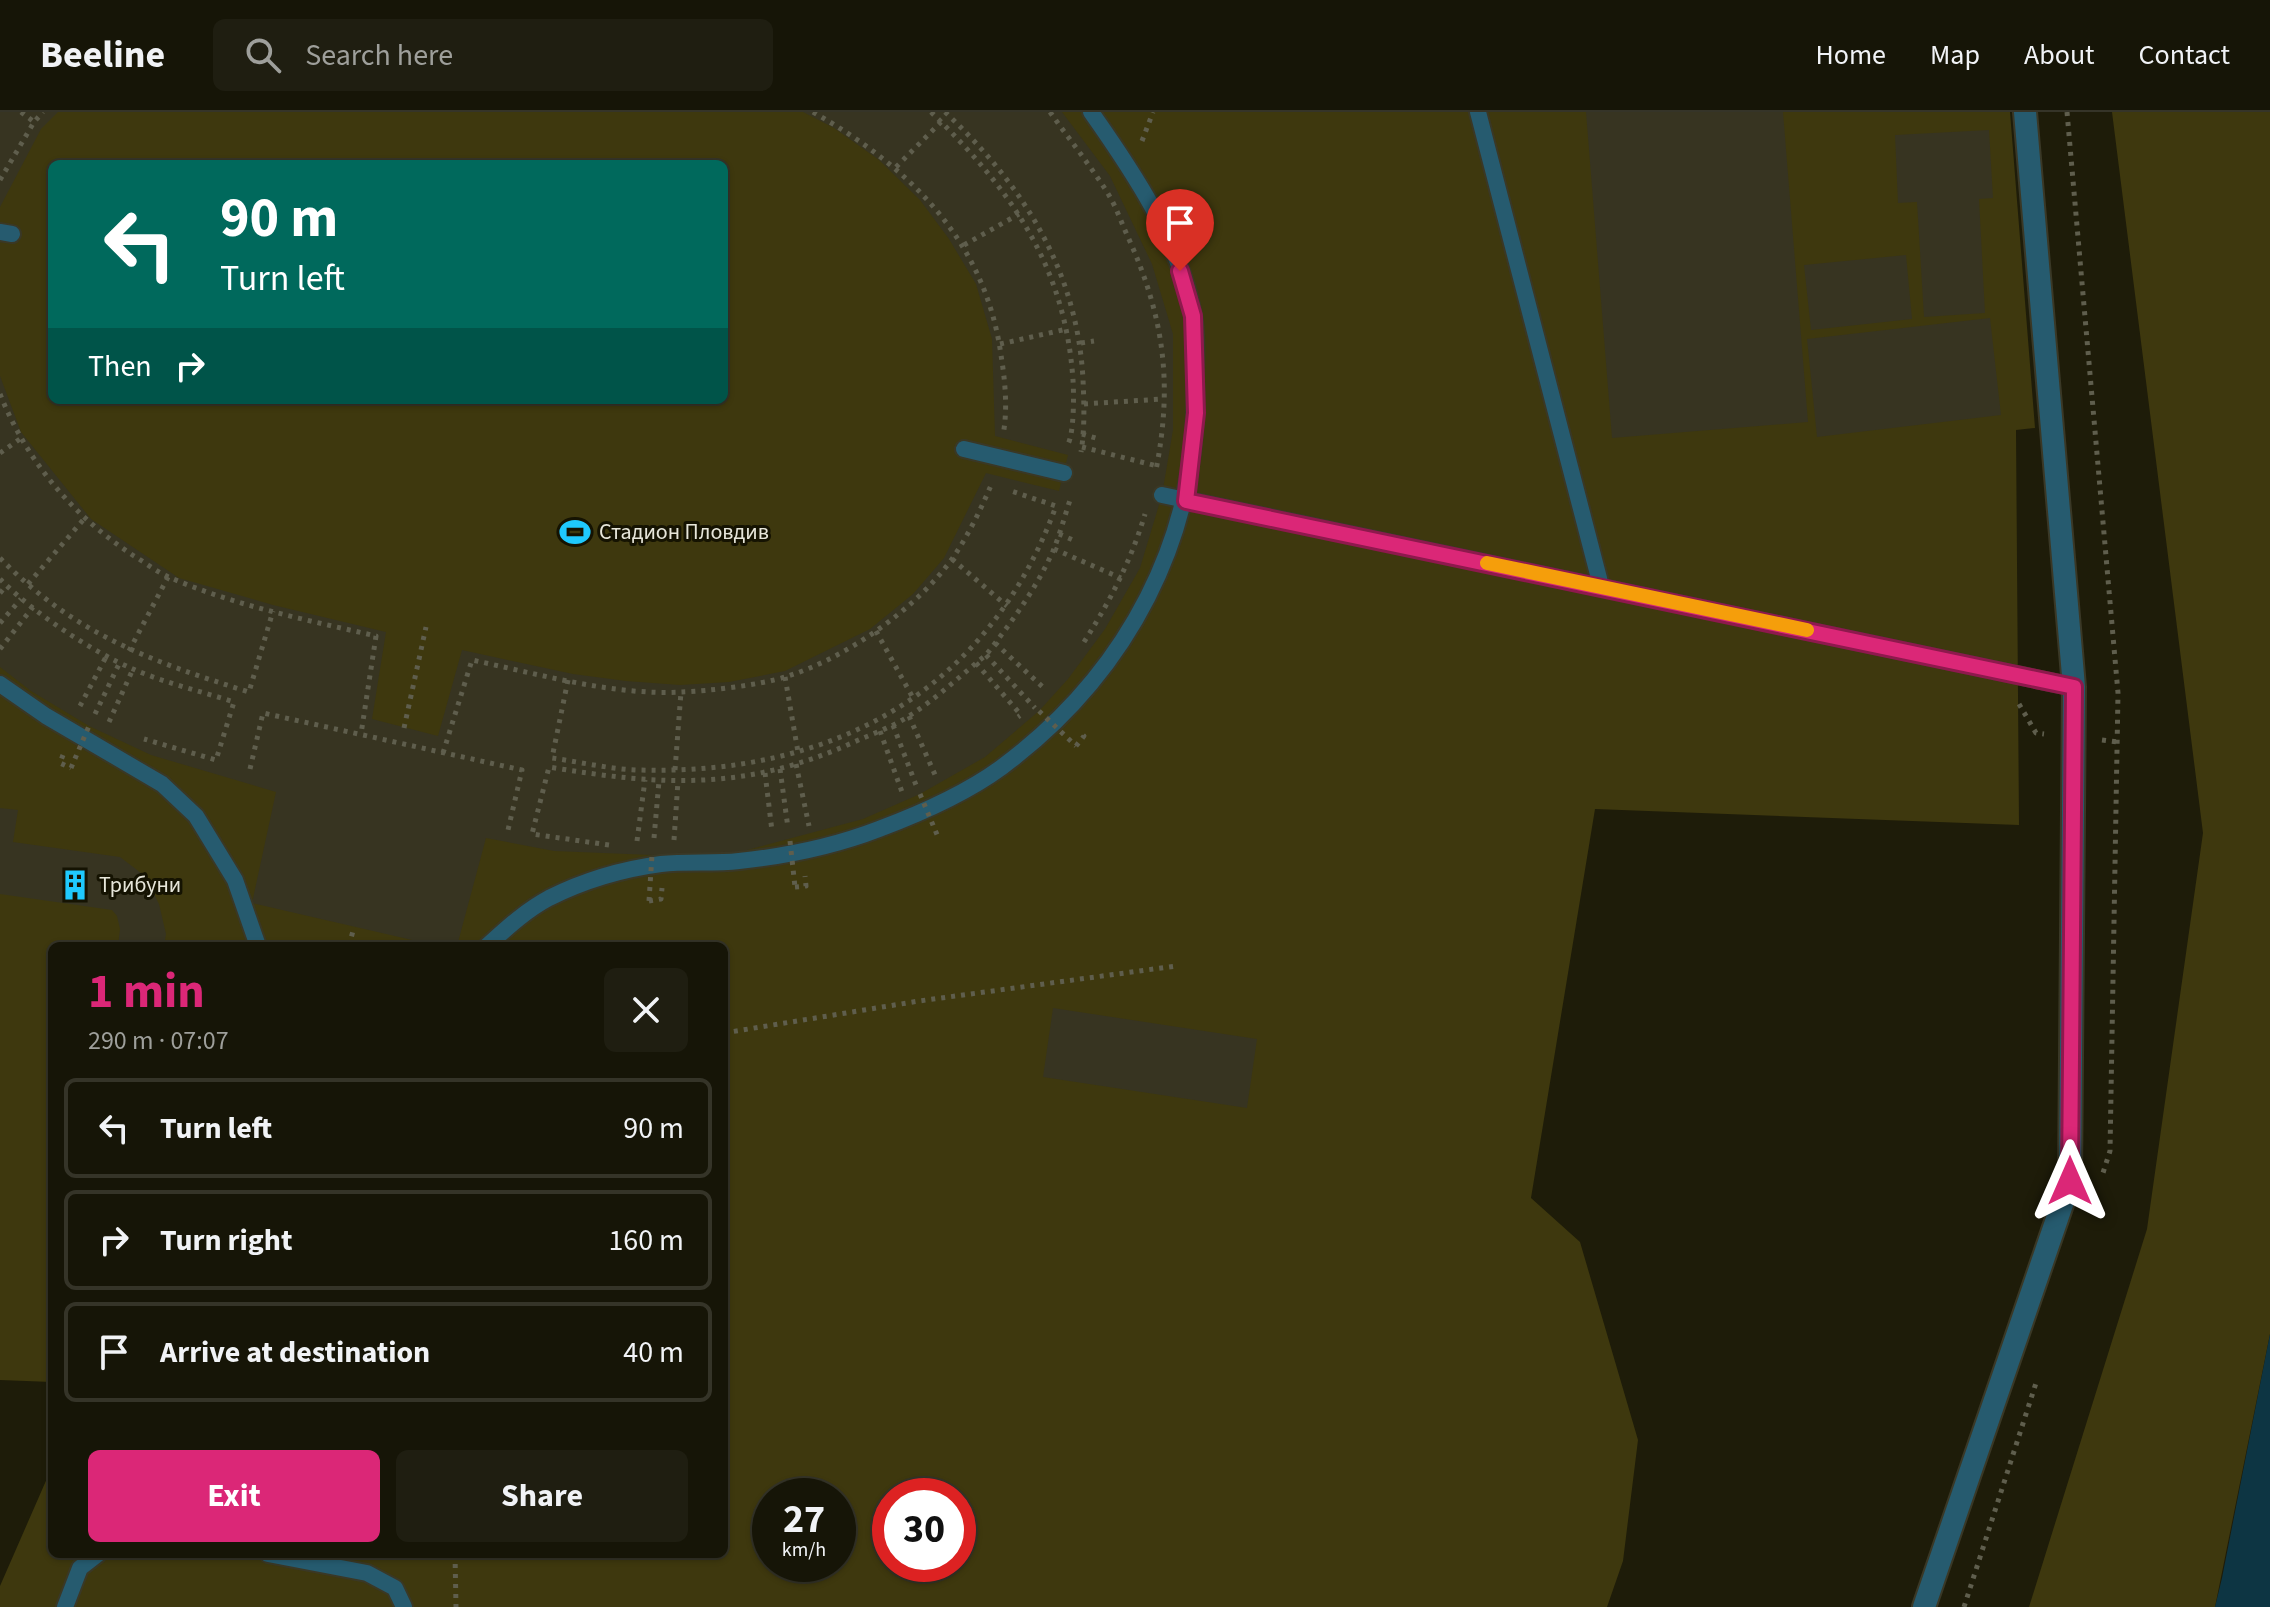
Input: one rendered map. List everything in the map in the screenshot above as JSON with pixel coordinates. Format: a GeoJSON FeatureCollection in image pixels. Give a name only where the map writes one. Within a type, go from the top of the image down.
{"type":"FeatureCollection","features":[{"type":"Feature","properties":{"kind":"street"},"geometry":{"type":"LineString","coordinates":[[1924,1607],[2070,1181],[2074,687],[2025,112]]}},
{"type":"Feature","properties":{"kind":"lane"},"geometry":{"type":"LineString","coordinates":[[491,942],[518,918],[593,879],[663,864],[736,862],[827,845],[878,829],[934,805],[1000,768],[1062,715],[1112,656],[1148,601],[1186,501],[1196,413],[1193,316],[1173,249],[1130,166],[1091,112]]}},
{"type":"Feature","properties":{"kind":"lane"},"geometry":{"type":"LineString","coordinates":[[1478,112],[1601,586]]}},
{"type":"Feature","properties":{"kind":"lane"},"geometry":{"type":"LineString","coordinates":[[964,449],[1064,473]]}},
{"type":"Feature","properties":{"kind":"lane"},"geometry":{"type":"LineString","coordinates":[[1155,500],[1186,501],[2074,687]]}},
{"type":"Feature","properties":{"kind":"lane"},"geometry":{"type":"LineString","coordinates":[[0,684],[46,716],[162,784],[196,816],[235,880],[257,942]]}},
{"type":"Feature","properties":{"kind":"lane"},"geometry":{"type":"LineString","coordinates":[[65,1607],[80,1568],[93,1558]]}},
{"type":"Feature","properties":{"kind":"lane"},"geometry":{"type":"LineString","coordinates":[[289,1558],[367,1573],[395,1588],[404,1607]]}},
{"type":"Feature","properties":{"kind":"path"},"geometry":{"type":"LineString","coordinates":[[21,112],[34,122]]}},
{"type":"Feature","properties":{"kind":"path"},"geometry":{"type":"LineString","coordinates":[[0,180],[43,112]]}},
{"type":"Feature","properties":{"kind":"path"},"geometry":{"type":"LineString","coordinates":[[443,753],[472,660],[619,689],[681,692],[785,677],[835,655],[876,631],[923,592],[952,559],[991,485],[1005,429],[1005,378],[989,297],[964,245],[896,167],[857,137],[813,112]]}},
{"type":"Feature","properties":{"kind":"path"},"geometry":{"type":"LineString","coordinates":[[931,112],[1001,186],[1051,276],[1067,329],[1074,393],[1070,444]]}},
{"type":"Feature","properties":{"kind":"path"},"geometry":{"type":"LineString","coordinates":[[945,112],[975,140],[1006,177],[1038,224],[1065,281],[1081,343],[1084,404],[1079,462]]}},
{"type":"Feature","properties":{"kind":"path"},"geometry":{"type":"LineString","coordinates":[[1050,112],[1109,194],[1136,255],[1158,320],[1163,342],[1164,399],[1154,479]]}},
{"type":"Feature","properties":{"kind":"path"},"geometry":{"type":"LineString","coordinates":[[896,167],[941,122]]}},
{"type":"Feature","properties":{"kind":"path"},"geometry":{"type":"LineString","coordinates":[[964,245],[1019,214]]}},
{"type":"Feature","properties":{"kind":"path"},"geometry":{"type":"LineString","coordinates":[[1000,344],[1067,329]]}},
{"type":"Feature","properties":{"kind":"path"},"geometry":{"type":"LineString","coordinates":[[1081,343],[1094,341]]}},
{"type":"Feature","properties":{"kind":"path"},"geometry":{"type":"LineString","coordinates":[[0,394],[20,439],[54,487],[84,519],[118,545],[168,577],[236,602],[376,636],[361,734]]}},
{"type":"Feature","properties":{"kind":"path"},"geometry":{"type":"LineString","coordinates":[[1084,404],[1164,399]]}},
{"type":"Feature","properties":{"kind":"path"},"geometry":{"type":"LineString","coordinates":[[1082,434],[1099,439]]}},
{"type":"Feature","properties":{"kind":"path"},"geometry":{"type":"LineString","coordinates":[[0,453],[20,439]]}},
{"type":"Feature","properties":{"kind":"path"},"geometry":{"type":"LineString","coordinates":[[1082,447],[1157,466]]}},
{"type":"Feature","properties":{"kind":"path"},"geometry":{"type":"LineString","coordinates":[[568,680],[552,758],[633,770],[675,770],[745,764],[831,742],[881,718],[913,698],[980,641],[1007,606],[1043,540],[1056,506],[991,485]]}},
{"type":"Feature","properties":{"kind":"path"},"geometry":{"type":"LineString","coordinates":[[611,846],[532,834],[549,767],[645,780],[730,780],[832,753],[893,725],[909,716],[986,655],[1023,605],[1054,549],[1073,491]]}},
{"type":"Feature","properties":{"kind":"path"},"geometry":{"type":"LineString","coordinates":[[1083,644],[1111,600],[1155,500]]}},
{"type":"Feature","properties":{"kind":"path"},"geometry":{"type":"LineString","coordinates":[[28,584],[84,519]]}},
{"type":"Feature","properties":{"kind":"path"},"geometry":{"type":"LineString","coordinates":[[1059,534],[1073,540]]}},
{"type":"Feature","properties":{"kind":"path"},"geometry":{"type":"LineString","coordinates":[[1054,549],[1121,578]]}},
{"type":"Feature","properties":{"kind":"path"},"geometry":{"type":"LineString","coordinates":[[0,558],[67,614],[129,651],[168,667],[249,692],[273,611]]}},
{"type":"Feature","properties":{"kind":"path"},"geometry":{"type":"LineString","coordinates":[[952,559],[1007,606]]}},
{"type":"Feature","properties":{"kind":"path"},"geometry":{"type":"LineString","coordinates":[[129,651],[168,577]]}},
{"type":"Feature","properties":{"kind":"path"},"geometry":{"type":"LineString","coordinates":[[0,579],[21,599],[133,669],[234,702],[216,760],[133,736]]}},
{"type":"Feature","properties":{"kind":"path"},"geometry":{"type":"LineString","coordinates":[[0,593],[6,586]]}},
{"type":"Feature","properties":{"kind":"path"},"geometry":{"type":"LineString","coordinates":[[0,623],[21,599]]}},
{"type":"Feature","properties":{"kind":"path"},"geometry":{"type":"LineString","coordinates":[[0,649],[33,607]]}},
{"type":"Feature","properties":{"kind":"path"},"geometry":{"type":"LineString","coordinates":[[404,728],[426,627]]}},
{"type":"Feature","properties":{"kind":"path"},"geometry":{"type":"LineString","coordinates":[[876,631],[913,698]]}},
{"type":"Feature","properties":{"kind":"path"},"geometry":{"type":"LineString","coordinates":[[995,643],[1045,691],[1053,682]]}},
{"type":"Feature","properties":{"kind":"path"},"geometry":{"type":"LineString","coordinates":[[79,708],[107,655]]}},
{"type":"Feature","properties":{"kind":"path"},"geometry":{"type":"LineString","coordinates":[[986,655],[1076,746],[1084,736]]}},
{"type":"Feature","properties":{"kind":"path"},"geometry":{"type":"LineString","coordinates":[[60,763],[71,768],[120,662]]}},
{"type":"Feature","properties":{"kind":"path"},"geometry":{"type":"LineString","coordinates":[[976,663],[1021,715]]}},
{"type":"Feature","properties":{"kind":"path"},"geometry":{"type":"LineString","coordinates":[[120,730],[108,725],[133,669]]}},
{"type":"Feature","properties":{"kind":"path"},"geometry":{"type":"LineString","coordinates":[[785,677],[798,752]]}},
{"type":"Feature","properties":{"kind":"path"},"geometry":{"type":"LineString","coordinates":[[675,770],[681,692]]}},
{"type":"Feature","properties":{"kind":"path"},"geometry":{"type":"LineString","coordinates":[[2016,699],[2036,733],[2117,742]]}},
{"type":"Feature","properties":{"kind":"path"},"geometry":{"type":"LineString","coordinates":[[250,769],[263,713],[522,770],[508,830]]}},
{"type":"Feature","properties":{"kind":"path"},"geometry":{"type":"LineString","coordinates":[[909,716],[935,777]]}},
{"type":"Feature","properties":{"kind":"path"},"geometry":{"type":"LineString","coordinates":[[893,725],[938,837]]}},
{"type":"Feature","properties":{"kind":"path"},"geometry":{"type":"LineString","coordinates":[[1063,735],[1074,726]]}},
{"type":"Feature","properties":{"kind":"path"},"geometry":{"type":"LineString","coordinates":[[880,731],[902,792]]}},
{"type":"Feature","properties":{"kind":"path"},"geometry":{"type":"LineString","coordinates":[[796,764],[810,829]]}},
{"type":"Feature","properties":{"kind":"path"},"geometry":{"type":"LineString","coordinates":[[780,769],[795,887],[806,886]]}},
{"type":"Feature","properties":{"kind":"path"},"geometry":{"type":"LineString","coordinates":[[765,773],[773,837]]}},
{"type":"Feature","properties":{"kind":"path"},"geometry":{"type":"LineString","coordinates":[[636,847],[645,780]]}},
{"type":"Feature","properties":{"kind":"path"},"geometry":{"type":"LineString","coordinates":[[659,781],[649,901],[661,899]]}},
{"type":"Feature","properties":{"kind":"path"},"geometry":{"type":"LineString","coordinates":[[674,847],[678,781]]}},
{"type":"Feature","properties":{"kind":"path"},"geometry":{"type":"LineString","coordinates":[[928,821],[940,816]]}},
{"type":"Feature","properties":{"kind":"path"},"geometry":{"type":"LineString","coordinates":[[782,872],[803,866]]}},
{"type":"Feature","properties":{"kind":"path"},"geometry":{"type":"LineString","coordinates":[[648,881],[662,881]]}},
{"type":"Feature","properties":{"kind":"path"},"geometry":{"type":"LineString","coordinates":[[350,942],[354,927]]}},
{"type":"Feature","properties":{"kind":"path"},"geometry":{"type":"LineString","coordinates":[[728,1032],[919,1001],[1176,966]]}},
{"type":"Feature","properties":{"kind":"path"},"geometry":{"type":"LineString","coordinates":[[455,1558],[456,1607]]}},
{"type":"Feature","properties":{"kind":"shaded area"},"geometry":{"type":"Polygon","coordinates":[[[0,112],[2010,112],[2035,428],[2016,430],[2019,825],[1595,809],[1531,1198],[1580,1242],[1638,1440],[1623,1561],[1607,1607],[0,1607],[0,1586],[48,1476],[48,1558],[728,1558],[728,942],[48,942],[48,1382],[0,1380],[0,112]]]}},
{"type":"Feature","properties":{"kind":"shaded area"},"geometry":{"type":"Polygon","coordinates":[[[2112,112],[2270,112],[2270,1334],[2215,1607],[2029,1607],[2147,1229],[2203,833],[2112,112]]]}},
{"type":"Feature","properties":{"kind":"water"},"geometry":{"type":"Polygon","coordinates":[[[2270,1334],[2270,1607],[2215,1607],[2222,1578],[2270,1334]]]}},
{"type":"Feature","properties":{"kind":"building"},"geometry":{"type":"Polygon","coordinates":[[[0,112],[58,112],[41,129],[0,207],[0,112]]]}},
{"type":"Feature","properties":{"kind":"building"},"geometry":{"type":"Polygon","coordinates":[[[803,112],[1062,112],[1110,176],[1152,264],[1173,334],[1173,430],[1162,495],[1140,568],[1105,629],[1068,679],[1039,711],[985,757],[920,794],[863,819],[740,852],[652,855],[554,851],[486,838],[458,942],[421,942],[252,903],[276,792],[151,755],[89,726],[31,691],[0,667],[0,376],[21,432],[91,519],[179,578],[386,632],[372,719],[438,736],[462,650],[573,674],[680,685],[729,682],[785,671],[870,629],[913,594],[944,558],[986,473],[1059,491],[1068,455],[995,436],[992,339],[976,284],[949,239],[920,200],[879,160],[834,128],[803,112]]]}},
{"type":"Feature","properties":{"kind":"building"},"geometry":{"type":"Polygon","coordinates":[[[1586,112],[1783,112],[1808,422],[1612,438],[1586,112]]]}},
{"type":"Feature","properties":{"kind":"building"},"geometry":{"type":"Polygon","coordinates":[[[1989,130],[1993,198],[1979,199],[1985,313],[1924,317],[1917,202],[1898,203],[1895,135],[1989,130]]]}},
{"type":"Feature","properties":{"kind":"building"},"geometry":{"type":"Polygon","coordinates":[[[1906,255],[1912,319],[1811,330],[1804,265],[1906,255]]]}},
{"type":"Feature","properties":{"kind":"building"},"geometry":{"type":"Polygon","coordinates":[[[1990,318],[2001,415],[1817,437],[1807,339],[1990,318]]]}},
{"type":"Feature","properties":{"kind":"building","name":"Трибуни"},"geometry":{"type":"Polygon","coordinates":[[[0,808],[18,810],[13,842],[120,857],[145,876],[159,904],[166,934],[165,942],[118,942],[120,929],[112,910],[0,894],[0,808]]]}},
{"type":"Feature","properties":{"kind":"building"},"geometry":{"type":"Polygon","coordinates":[[[1053,1008],[1257,1039],[1247,1108],[1043,1077],[1053,1008]]]}},
{"type":"Feature","properties":{"kind":"slow traffic"},"geometry":{"type":"LineString","coordinates":[[1487,563],[1807,630]]}},
{"type":"Feature","properties":{"kind":"place","name":"Стадион Пловдив"},"geometry":{"type":"Point","coordinates":[575,532]}},
{"type":"Feature","properties":{"kind":"place","name":"Трибуни"},"geometry":{"type":"Point","coordinates":[75,885]}},
{"type":"Feature","properties":{"kind":"route"},"geometry":{"type":"LineString","coordinates":[[1180,271],[1193,316],[1196,413],[1186,501],[2074,687],[2070,1181]]}}]}
